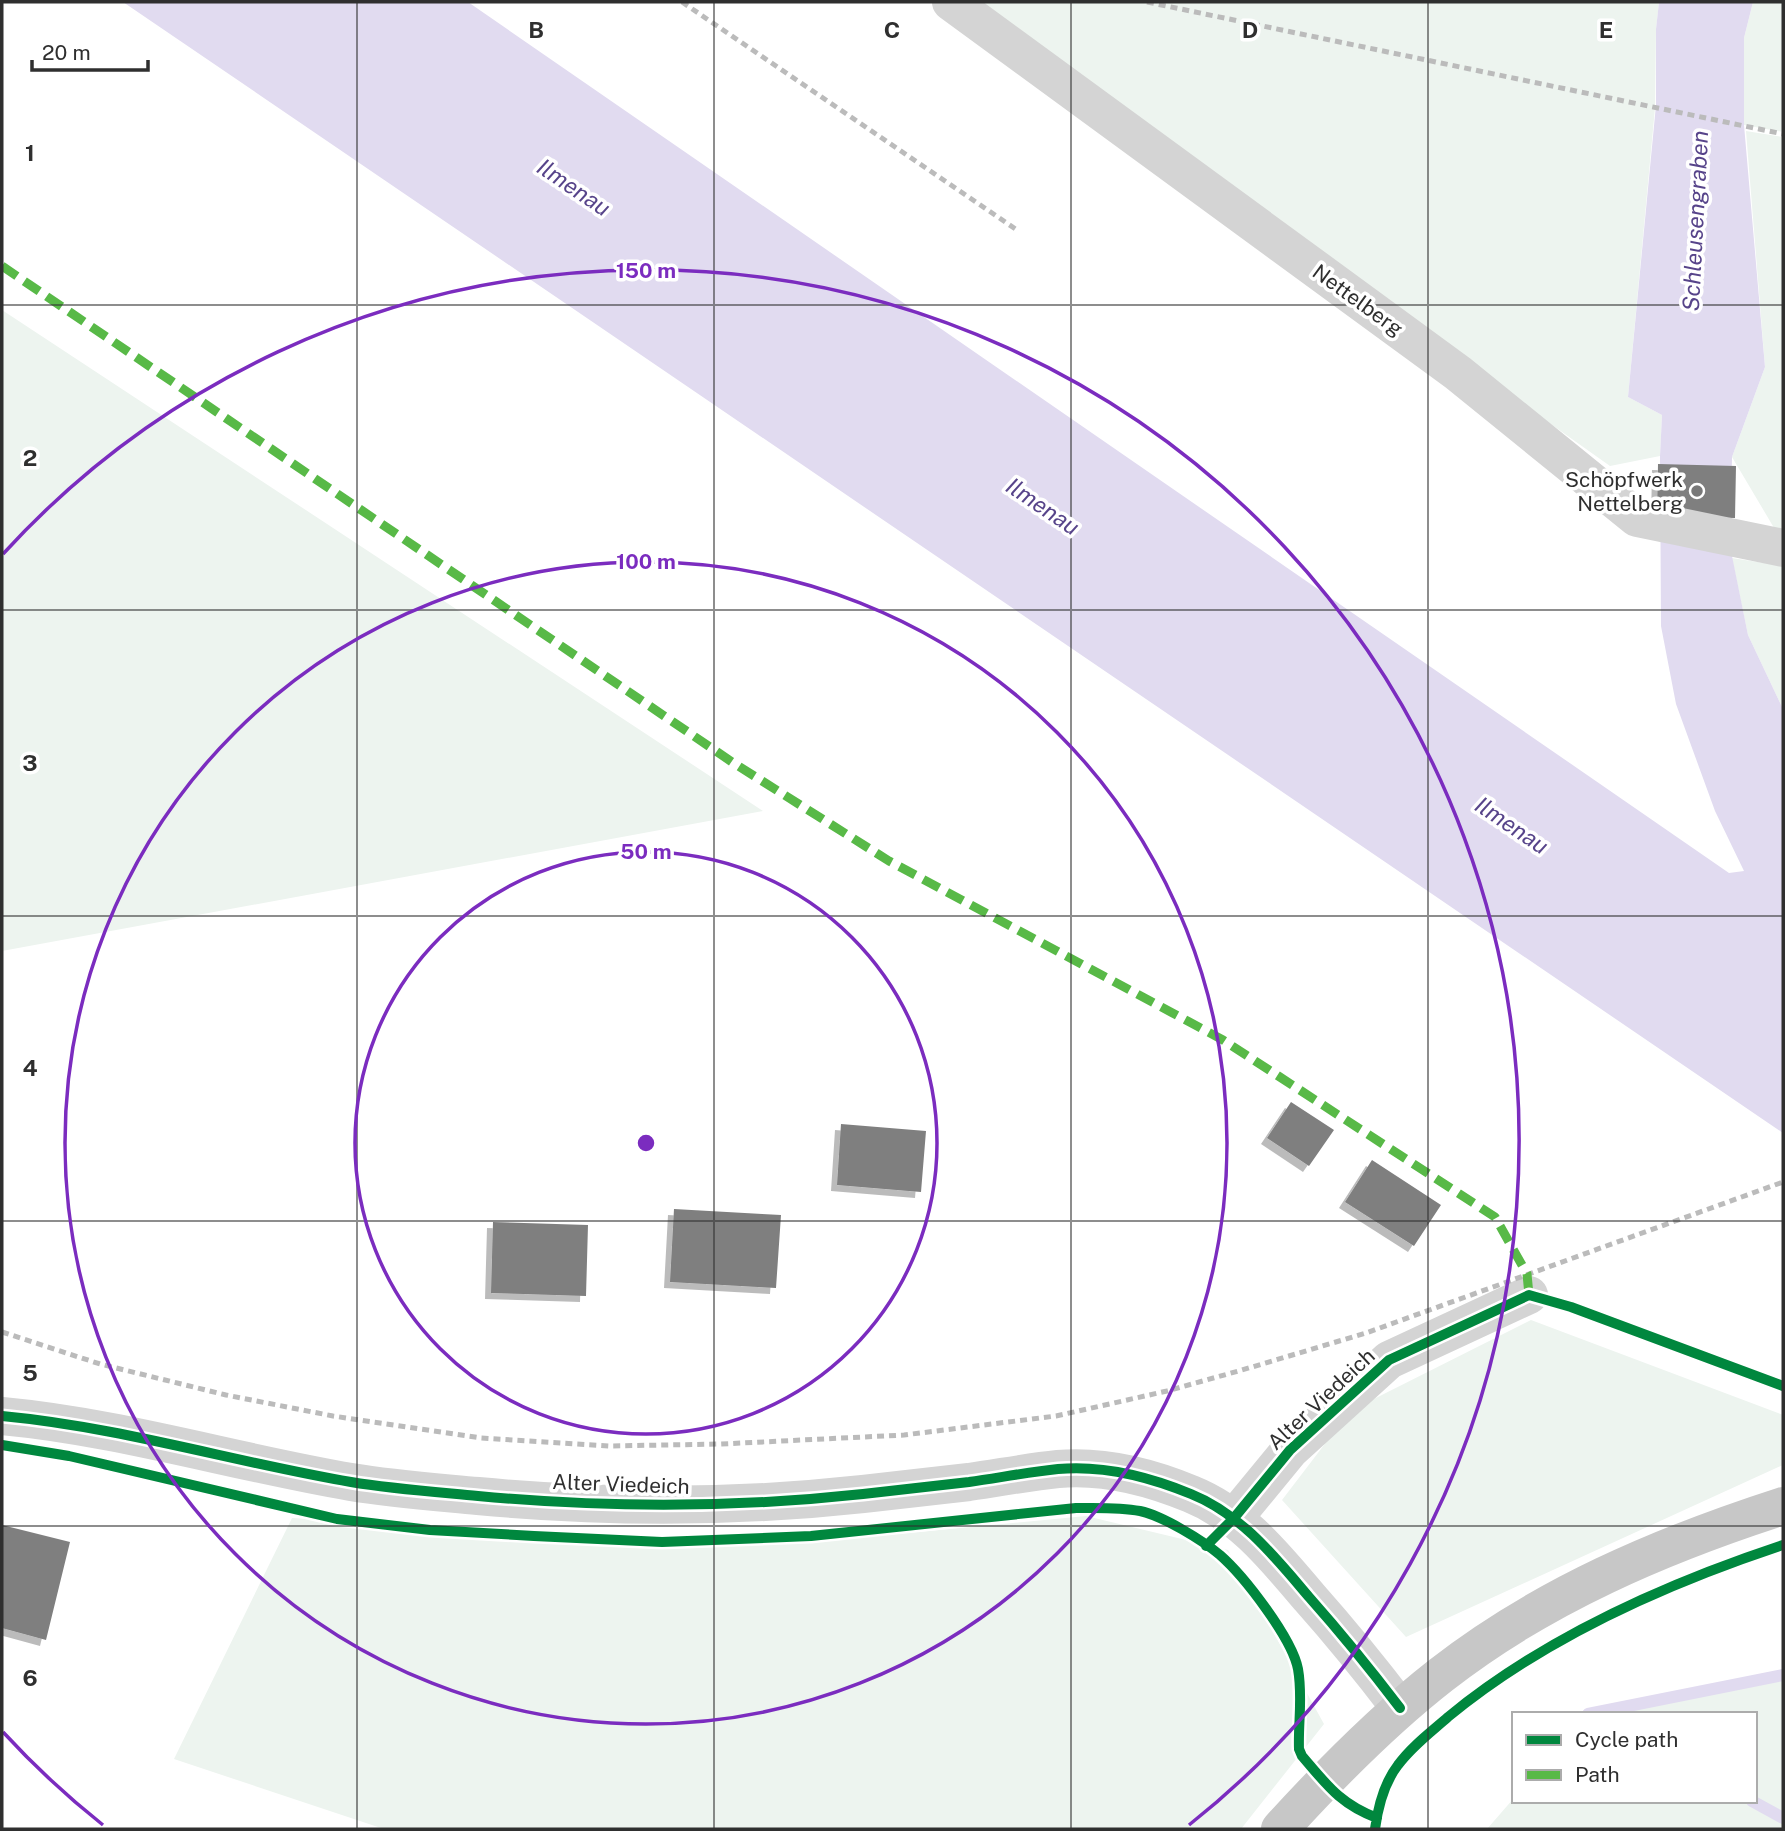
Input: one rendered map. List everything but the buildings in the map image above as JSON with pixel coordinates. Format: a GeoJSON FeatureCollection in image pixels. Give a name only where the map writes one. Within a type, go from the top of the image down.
{"type":"FeatureCollection","features":[{"type":"Feature","properties":{"kind":"main road"},"geometry":{"type":"LineString","coordinates":[[1280,1829],[1350,1754],[1400,1708],[1464,1659],[1516,1624],[1628,1564],[1709,1530],[1783,1506]]}},
{"type":"Feature","properties":{"kind":"street","name":"Nettelberg"},"geometry":{"type":"LineString","coordinates":[[951,2],[1458,373],[1637,519],[1783,548]]}},
{"type":"Feature","properties":{"kind":"street","name":"Alter Viedeich"},"geometry":{"type":"LineString","coordinates":[[1234,1518],[1290,1450],[1389,1360],[1529,1295]]}},
{"type":"Feature","properties":{"kind":"street","name":"Alter Viedeich"},"geometry":{"type":"LineString","coordinates":[[2,1416],[75,1424],[294,1472],[357,1483],[519,1500],[598,1505],[693,1506],[763,1503],[942,1485],[1061,1469],[1090,1469],[1139,1476],[1182,1490],[1234,1518],[1270,1550],[1400,1708]]}},
{"type":"Feature","properties":{"kind":"shaded area"},"geometry":{"type":"Polygon","coordinates":[[[956,2],[1659,2],[1655,108],[1628,397],[1662,415],[1660,456],[1610,466],[956,2]]]}},
{"type":"Feature","properties":{"kind":"shaded area"},"geometry":{"type":"Polygon","coordinates":[[[1753,2],[1783,2],[1783,132],[1744,125],[1744,38],[1753,2]]]}},
{"type":"Feature","properties":{"kind":"shaded area"},"geometry":{"type":"Polygon","coordinates":[[[1746,131],[1783,137],[1783,543],[1732,457],[1765,367],[1746,131]]]}},
{"type":"Feature","properties":{"kind":"shaded area"},"geometry":{"type":"Polygon","coordinates":[[[2,310],[763,811],[2,951],[2,310]]]}},
{"type":"Feature","properties":{"kind":"shaded area"},"geometry":{"type":"Polygon","coordinates":[[[1732,558],[1783,566],[1783,709],[1748,635],[1732,558]]]}},
{"type":"Feature","properties":{"kind":"shaded area"},"geometry":{"type":"Polygon","coordinates":[[[1531,1320],[1783,1415],[1783,1465],[1406,1637],[1282,1500],[1350,1411],[1531,1320]]]}},
{"type":"Feature","properties":{"kind":"shaded area"},"geometry":{"type":"Polygon","coordinates":[[[1086,1516],[1228,1550],[1324,1724],[1241,1829],[384,1829],[174,1759],[292,1518],[792,1544],[1086,1516]]]}},
{"type":"Feature","properties":{"kind":"shaded area"},"geometry":{"type":"Polygon","coordinates":[[[1783,1675],[1783,1829],[1487,1829],[1512,1800],[1512,1803],[1757,1803],[1757,1712],[1598,1712],[1783,1675]]]}},
{"type":"Feature","properties":{"kind":"water"},"geometry":{"type":"Polygon","coordinates":[[[123,2],[468,2],[1729,873],[1744,871],[1715,811],[1676,704],[1661,626],[1662,415],[1628,397],[1656,105],[1656,29],[1659,2],[1753,2],[1744,38],[1744,125],[1765,367],[1732,457],[1730,546],[1748,635],[1783,709],[1783,1133],[123,2]]]}},
{"type":"Feature","properties":{"kind":"waterway"},"geometry":{"type":"LineString","coordinates":[[1598,1712],[1783,1675]]}},
{"type":"Feature","properties":{"kind":"waterway"},"geometry":{"type":"LineString","coordinates":[[1756,1803],[1783,1818]]}},
{"type":"Feature","properties":{"kind":"railway"},"geometry":{"type":"LineString","coordinates":[[682,2],[1017,230]]}},
{"type":"Feature","properties":{"kind":"railway"},"geometry":{"type":"LineString","coordinates":[[1147,2],[1783,134]]}},
{"type":"Feature","properties":{"kind":"railway"},"geometry":{"type":"LineString","coordinates":[[2,1332],[100,1364],[226,1395],[333,1416],[481,1438],[609,1446],[721,1444],[904,1435],[1056,1416],[1167,1391],[1242,1370],[1366,1333],[1783,1182]]}},
{"type":"Feature","properties":{"kind":"marked path"},"geometry":{"type":"LineString","coordinates":[[2,266],[732,762],[889,861],[1223,1040],[1495,1217],[1527,1274],[1529,1295],[1536,1297]]}},
{"type":"Feature","properties":{"kind":"cycle path"},"geometry":{"type":"LineString","coordinates":[[1206,1546],[1234,1518],[1290,1450],[1389,1360],[1529,1295],[1571,1307],[1783,1386]]}},
{"type":"Feature","properties":{"kind":"cycle path"},"geometry":{"type":"LineString","coordinates":[[2,1416],[133,1436],[307,1474],[367,1484],[575,1503],[671,1505],[767,1502],[969,1482],[1058,1469],[1092,1469],[1126,1474],[1191,1494],[1226,1513],[1241,1525],[1283,1567],[1400,1708]]}},
{"type":"Feature","properties":{"kind":"cycle path"},"geometry":{"type":"LineString","coordinates":[[2,1445],[69,1456],[337,1519],[430,1530],[662,1542],[811,1536],[1076,1508],[1140,1511],[1171,1523],[1212,1549],[1254,1592],[1287,1641],[1298,1669],[1299,1749],[1302,1756],[1344,1800],[1377,1818]]}},
{"type":"Feature","properties":{"kind":"cycle path"},"geometry":{"type":"LineString","coordinates":[[1375,1829],[1382,1796],[1398,1765],[1422,1739],[1485,1688],[1566,1638],[1651,1595],[1783,1545]]}},
{"type":"Feature","properties":{"kind":"place","name":"Schöpfwerk Nettelberg"},"geometry":{"type":"Point","coordinates":[1697,491]}},
{"type":"Feature","properties":{"kind":"water label","name":"Ilmenau"},"geometry":{"type":"Point","coordinates":[574,187]}},
{"type":"Feature","properties":{"kind":"water label","name":"Schleusengraben"},"geometry":{"type":"Point","coordinates":[1695,221]}},
{"type":"Feature","properties":{"kind":"water label","name":"Ilmenau"},"geometry":{"type":"Point","coordinates":[1043,506]}},
{"type":"Feature","properties":{"kind":"water label","name":"Ilmenau"},"geometry":{"type":"Point","coordinates":[1512,825]}}]}
